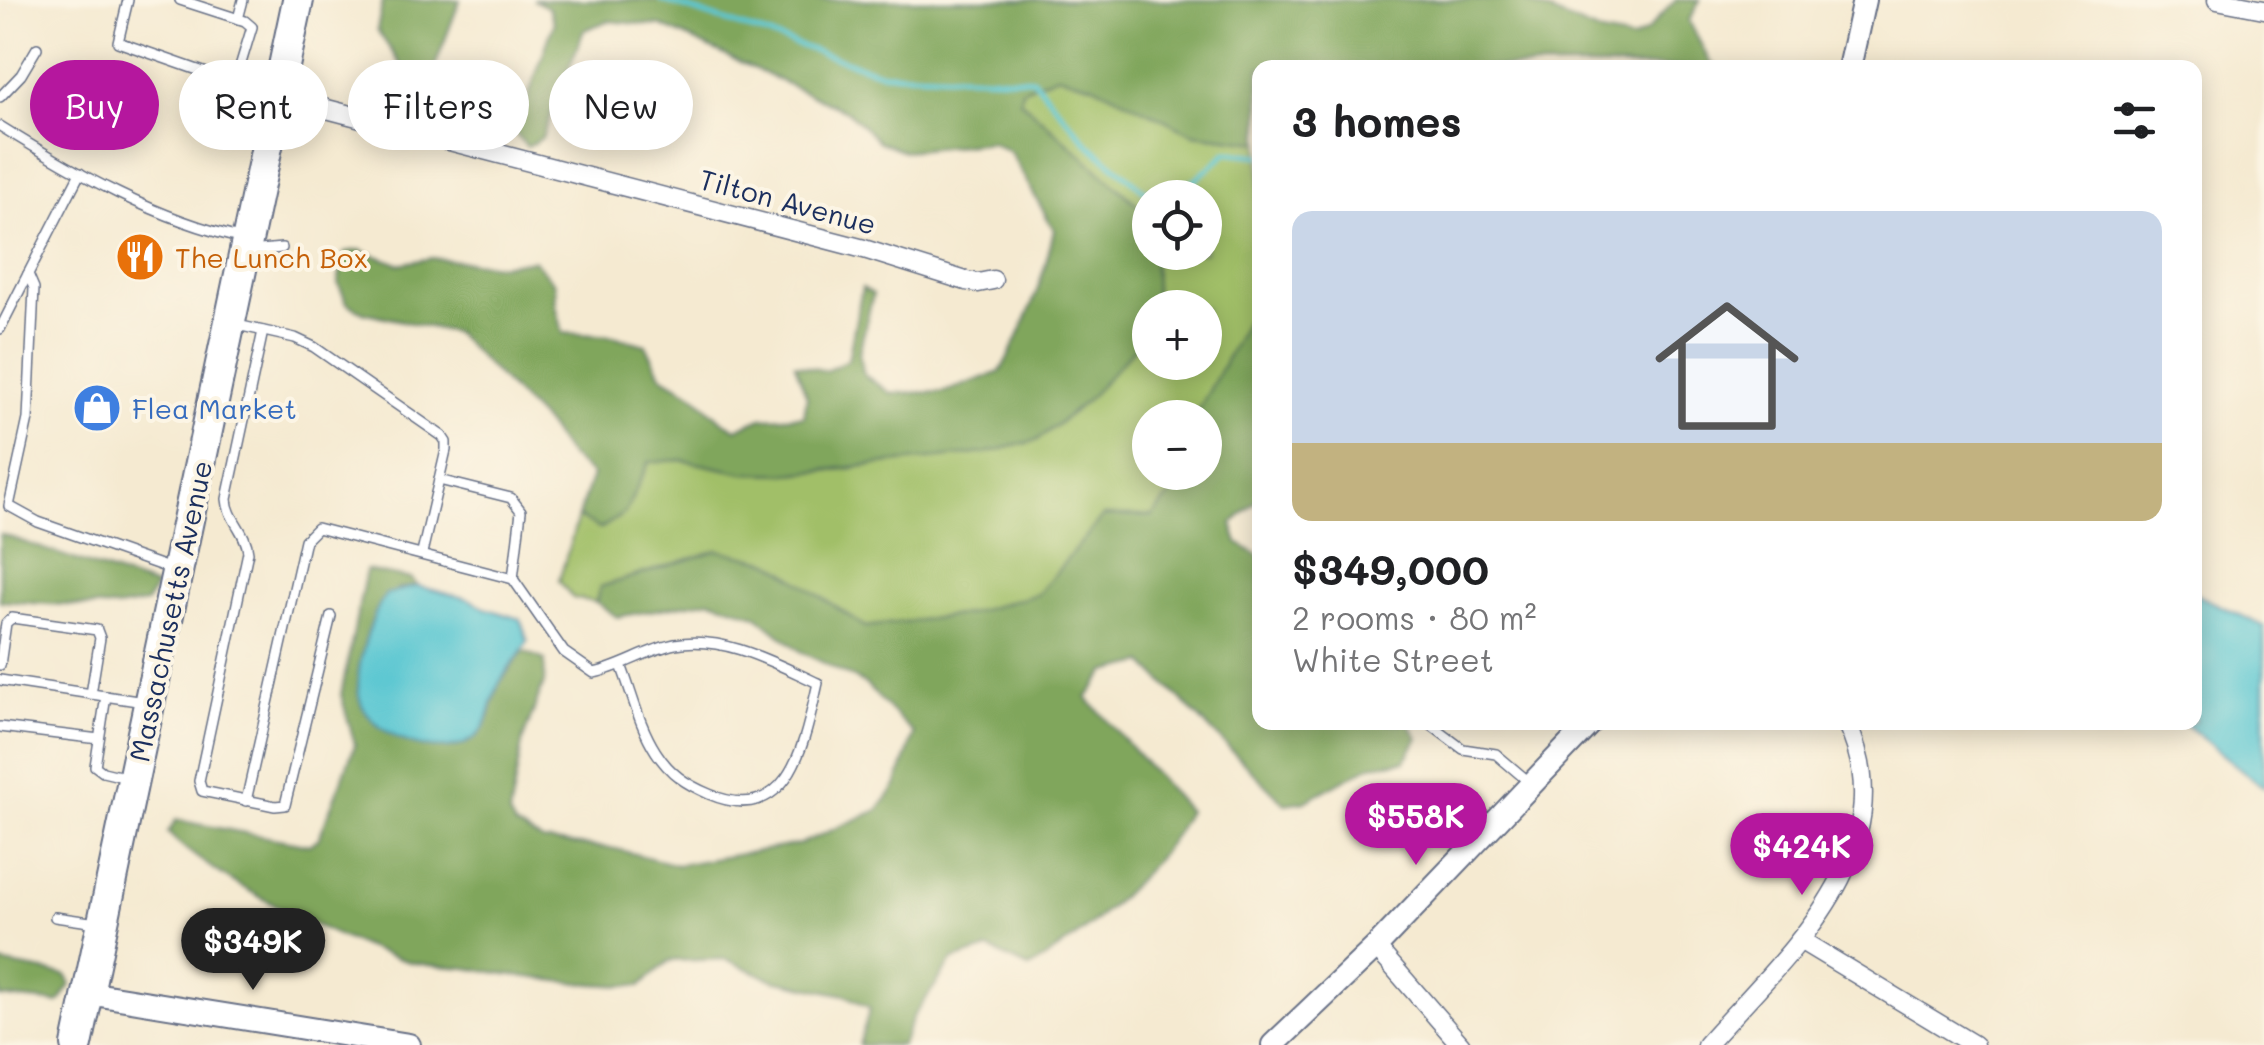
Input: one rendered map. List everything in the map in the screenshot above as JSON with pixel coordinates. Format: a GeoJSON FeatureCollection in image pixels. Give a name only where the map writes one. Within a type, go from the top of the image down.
{"type":"FeatureCollection","features":[{"type":"Feature","properties":{"kind":"main road","name":"Massachusetts Avenue"},"geometry":{"type":"LineString","coordinates":[[287,60],[299,14]]}},
{"type":"Feature","properties":{"kind":"main road","name":"Massachusetts Avenue"},"geometry":{"type":"LineString","coordinates":[[76,1045],[265,150]]}},
{"type":"Feature","properties":{"kind":"street"},"geometry":{"type":"LineString","coordinates":[[1851,60],[1864,0]]}},
{"type":"Feature","properties":{"kind":"street"},"geometry":{"type":"LineString","coordinates":[[2217,0],[2264,9]]}},
{"type":"Feature","properties":{"kind":"street","name":"Tilton Avenue"},"geometry":{"type":"LineString","coordinates":[[328,109],[864,248],[966,281],[993,280]]}},
{"type":"Feature","properties":{"kind":"street"},"geometry":{"type":"LineString","coordinates":[[1274,1045],[1376,948],[1532,784],[1577,730]]}},
{"type":"Feature","properties":{"kind":"street"},"geometry":{"type":"LineString","coordinates":[[1706,1045],[1800,940],[1843,878],[1861,822],[1860,762],[1849,730]]}},
{"type":"Feature","properties":{"kind":"street"},"geometry":{"type":"LineString","coordinates":[[1800,940],[1974,1045]]}},
{"type":"Feature","properties":{"kind":"street"},"geometry":{"type":"LineString","coordinates":[[1376,948],[1461,1045]]}},
{"type":"Feature","properties":{"kind":"street"},"geometry":{"type":"LineString","coordinates":[[88,994],[410,1045]]}},
{"type":"Feature","properties":{"kind":"lane"},"geometry":{"type":"LineString","coordinates":[[128,0],[118,42],[232,83],[238,78],[252,26],[180,0]]}},
{"type":"Feature","properties":{"kind":"lane"},"geometry":{"type":"LineString","coordinates":[[238,19],[243,0]]}},
{"type":"Feature","properties":{"kind":"lane"},"geometry":{"type":"LineString","coordinates":[[0,96],[21,75],[37,48]]}},
{"type":"Feature","properties":{"kind":"lane"},"geometry":{"type":"LineString","coordinates":[[0,126],[80,173],[197,228],[245,245],[282,248]]}},
{"type":"Feature","properties":{"kind":"lane"},"geometry":{"type":"LineString","coordinates":[[0,329],[80,173]]}},
{"type":"Feature","properties":{"kind":"lane"},"geometry":{"type":"LineString","coordinates":[[28,274],[34,288],[30,398],[4,504],[38,522],[179,571]]}},
{"type":"Feature","properties":{"kind":"lane"},"geometry":{"type":"LineString","coordinates":[[230,323],[314,347],[442,436],[446,450],[422,554]]}},
{"type":"Feature","properties":{"kind":"lane"},"geometry":{"type":"LineString","coordinates":[[263,330],[227,498],[228,510],[246,537],[248,552],[199,786],[206,793],[281,806],[288,801],[331,616]]}},
{"type":"Feature","properties":{"kind":"lane"},"geometry":{"type":"LineString","coordinates":[[439,480],[511,498],[519,505],[513,578],[564,652],[582,667],[594,673],[676,644],[710,643],[743,650],[818,683],[799,758],[787,778],[769,795],[748,802],[719,798],[684,784],[653,748],[622,665]]}},
{"type":"Feature","properties":{"kind":"lane"},"geometry":{"type":"LineString","coordinates":[[246,801],[308,534],[317,528],[513,578]]}},
{"type":"Feature","properties":{"kind":"lane"},"geometry":{"type":"LineString","coordinates":[[0,664],[6,623],[12,618],[96,630],[100,638],[91,694]]}},
{"type":"Feature","properties":{"kind":"lane"},"geometry":{"type":"LineString","coordinates":[[0,680],[151,703]]}},
{"type":"Feature","properties":{"kind":"lane"},"geometry":{"type":"LineString","coordinates":[[106,696],[95,766],[103,772],[135,780]]}},
{"type":"Feature","properties":{"kind":"lane"},"geometry":{"type":"LineString","coordinates":[[0,728],[99,739]]}},
{"type":"Feature","properties":{"kind":"lane"},"geometry":{"type":"LineString","coordinates":[[1438,730],[1464,750],[1496,754],[1532,784]]}},
{"type":"Feature","properties":{"kind":"lane"},"geometry":{"type":"LineString","coordinates":[[55,917],[103,924]]}},
{"type":"Feature","properties":{"kind":"green space"},"geometry":{"type":"Polygon","coordinates":[[[383,0],[460,0],[438,60],[398,60],[377,30],[383,0]]]}},
{"type":"Feature","properties":{"kind":"green space"},"geometry":{"type":"Polygon","coordinates":[[[533,0],[1522,0],[1602,34],[1632,40],[1648,30],[1675,0],[1700,0],[1689,21],[1709,60],[1252,60],[1252,141],[1194,134],[1091,84],[1057,75],[1022,90],[1020,100],[1132,200],[1132,270],[1154,270],[1155,290],[1132,290],[1132,351],[1086,401],[1038,440],[986,453],[787,474],[744,473],[682,460],[649,462],[625,513],[600,529],[578,517],[592,475],[567,454],[547,425],[455,333],[363,312],[347,303],[338,283],[345,252],[360,250],[399,264],[432,258],[499,265],[534,260],[555,284],[563,333],[613,336],[646,345],[662,376],[694,395],[736,429],[761,418],[804,416],[807,397],[795,364],[826,371],[848,360],[862,288],[873,294],[859,353],[864,375],[891,393],[944,392],[1000,372],[1033,303],[1054,230],[1010,152],[991,142],[904,151],[879,142],[848,112],[662,26],[608,21],[584,30],[572,60],[549,60],[549,120],[542,138],[529,146],[529,94],[554,23],[549,8],[533,0]]]}},
{"type":"Feature","properties":{"kind":"green space"},"geometry":{"type":"Polygon","coordinates":[[[1057,75],[1091,84],[1194,134],[1252,141],[1252,311],[1222,367],[1222,290],[1155,290],[1154,270],[1222,270],[1222,180],[1132,180],[1132,200],[1020,100],[1021,90],[1057,75]]]}},
{"type":"Feature","properties":{"kind":"green space"},"geometry":{"type":"Polygon","coordinates":[[[1132,306],[1132,380],[1215,380],[1204,400],[1132,400],[1132,490],[1175,490],[1152,516],[1039,594],[967,614],[865,627],[822,599],[718,550],[600,587],[596,602],[573,598],[559,581],[578,517],[600,529],[625,513],[649,462],[682,460],[744,473],[787,474],[904,459],[1132,306]]]}},
{"type":"Feature","properties":{"kind":"green space"},"geometry":{"type":"Polygon","coordinates":[[[1252,311],[1252,505],[1232,524],[1238,543],[1252,551],[1252,730],[1413,730],[1418,738],[1405,761],[1372,765],[1305,801],[1285,804],[1144,663],[1106,672],[1087,698],[1188,811],[1140,878],[1096,920],[1050,955],[1029,968],[989,949],[953,960],[913,1017],[902,1045],[859,1045],[870,1008],[845,995],[773,980],[726,959],[669,961],[640,986],[556,980],[403,960],[279,907],[215,870],[168,833],[176,820],[310,845],[319,838],[355,745],[341,695],[366,570],[412,579],[417,586],[397,589],[422,747],[454,745],[478,735],[489,717],[498,685],[523,651],[545,660],[544,683],[523,739],[509,815],[515,826],[543,841],[616,849],[677,865],[800,844],[878,810],[896,786],[914,734],[865,684],[800,651],[756,615],[711,600],[617,617],[596,602],[600,587],[718,550],[771,562],[865,627],[967,614],[1038,594],[1103,516],[1152,516],[1175,490],[1222,490],[1222,400],[1204,400],[1215,380],[1222,380],[1222,367],[1252,311]]]}},
{"type":"Feature","properties":{"kind":"green space"},"geometry":{"type":"Polygon","coordinates":[[[0,534],[156,587],[146,603],[117,608],[0,601],[0,534]]]}},
{"type":"Feature","properties":{"kind":"green space"},"geometry":{"type":"Polygon","coordinates":[[[0,963],[66,975],[71,984],[59,1003],[0,997],[0,963]]]}},
{"type":"Feature","properties":{"kind":"water"},"geometry":{"type":"Polygon","coordinates":[[[417,586],[469,599],[520,619],[528,641],[501,680],[482,731],[464,744],[448,748],[413,744],[382,729],[370,718],[359,694],[364,648],[386,594],[417,586]]]}},
{"type":"Feature","properties":{"kind":"water"},"geometry":{"type":"Polygon","coordinates":[[[2202,597],[2264,626],[2264,788],[2192,730],[2202,730],[2202,597]]]}},
{"type":"Feature","properties":{"kind":"waterway"},"geometry":{"type":"LineString","coordinates":[[661,0],[882,73],[1033,79],[1088,144],[1146,192],[1193,182],[1227,152],[1252,155]]}},
{"type":"Feature","properties":{"kind":"place","name":"The Lunch Box"},"geometry":{"type":"Point","coordinates":[140,257]}},
{"type":"Feature","properties":{"kind":"place","name":"Flea Market"},"geometry":{"type":"Point","coordinates":[97,408]}}]}
